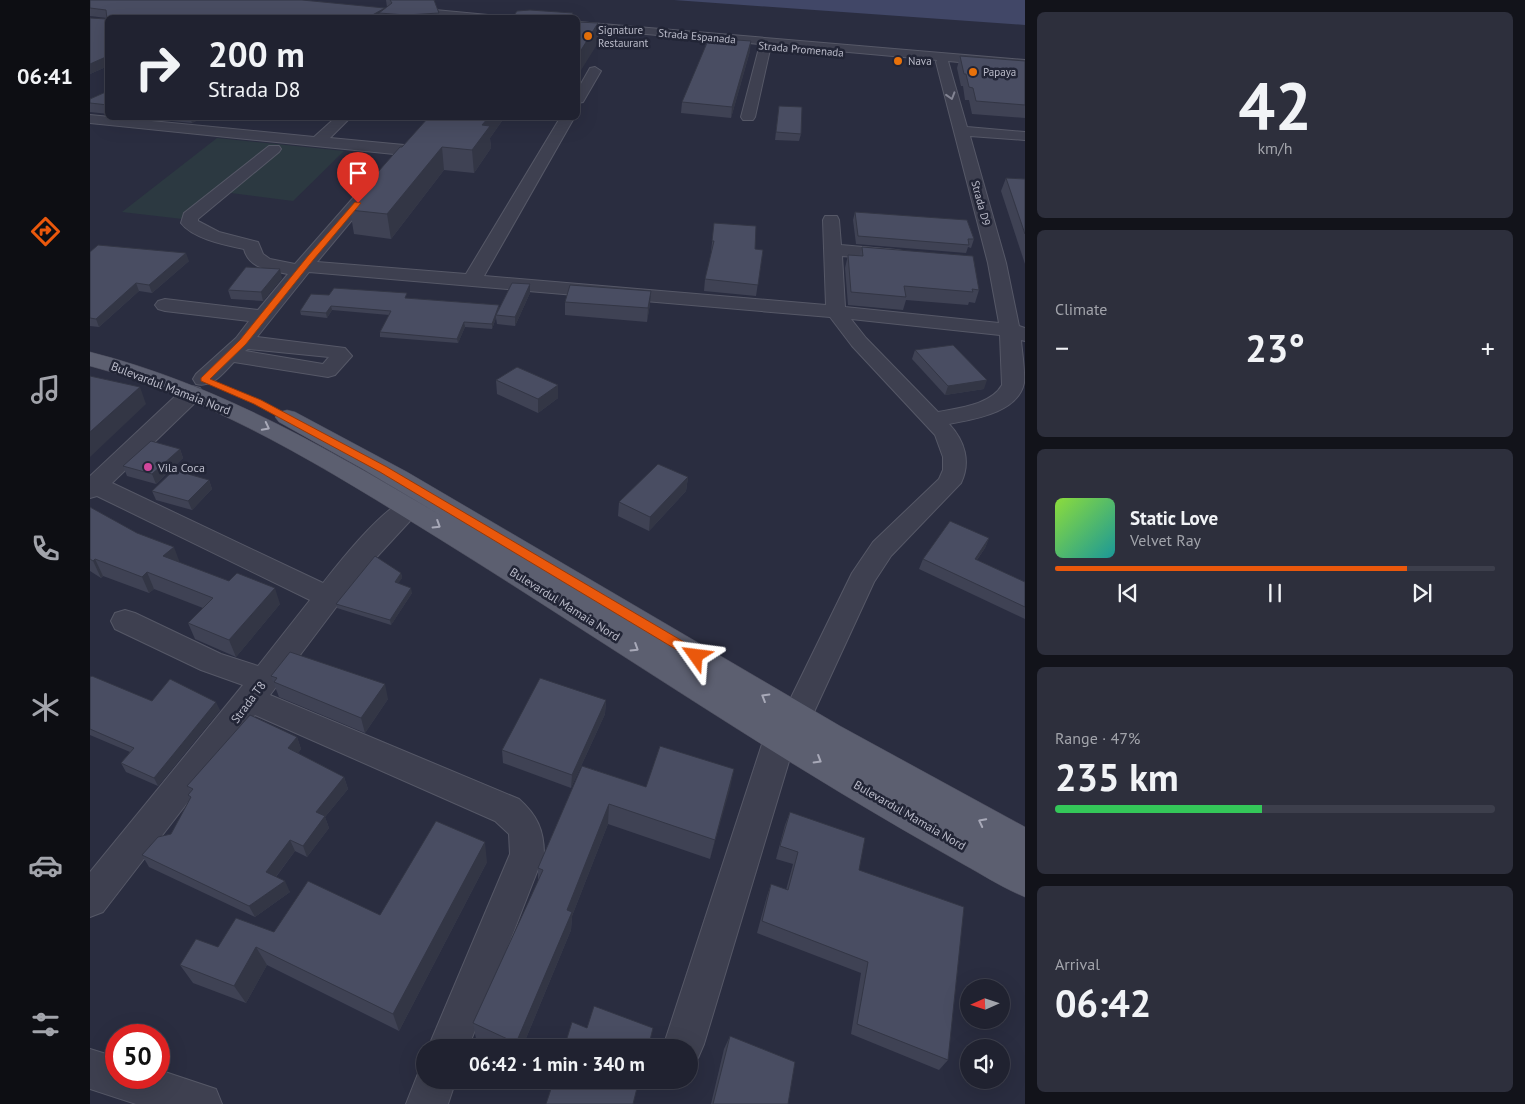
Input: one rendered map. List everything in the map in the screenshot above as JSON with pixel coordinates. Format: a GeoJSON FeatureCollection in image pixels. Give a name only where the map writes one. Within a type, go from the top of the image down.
{"type":"FeatureCollection","features":[{"type":"Feature","properties":{"kind":"main road","name":"Bulevardul Mamaia Nord"},"geometry":{"type":"LineString","coordinates":[[90,345],[148,360],[198,386],[222,405],[286,438],[410,508],[789,727],[1025,845]]}},
{"type":"Feature","properties":{"kind":"main road","name":"Bulevardul Mamaia Nord"},"geometry":{"type":"LineString","coordinates":[[90,360],[198,386],[265,406],[384,470],[789,727],[962,846],[1025,879]]}},
{"type":"Feature","properties":{"kind":"street"},"geometry":{"type":"LineString","coordinates":[[426,15],[389,10],[451,15]]}},
{"type":"Feature","properties":{"kind":"street","name":"Strada Espanada"},"geometry":{"type":"LineString","coordinates":[[580,26],[1025,64]]}},
{"type":"Feature","properties":{"kind":"street","name":"Strada Promenada"},"geometry":{"type":"LineString","coordinates":[[580,30],[765,49],[1025,68]]}},
{"type":"Feature","properties":{"kind":"street"},"geometry":{"type":"LineString","coordinates":[[695,45],[765,49],[834,57]]}},
{"type":"Feature","properties":{"kind":"street"},"geometry":{"type":"LineString","coordinates":[[748,116],[765,49]]}},
{"type":"Feature","properties":{"kind":"street","name":"Strada D9"},"geometry":{"type":"LineString","coordinates":[[933,420],[984,408],[1003,400],[1013,385],[1018,332],[997,263],[942,62]]}},
{"type":"Feature","properties":{"kind":"street"},"geometry":{"type":"LineString","coordinates":[[580,96],[594,71]]}},
{"type":"Feature","properties":{"kind":"street"},"geometry":{"type":"LineString","coordinates":[[90,119],[318,141],[410,143],[302,268],[237,348],[93,487],[328,598]]}},
{"type":"Feature","properties":{"kind":"street"},"geometry":{"type":"LineString","coordinates":[[154,126],[164,120]]}},
{"type":"Feature","properties":{"kind":"street"},"geometry":{"type":"LineString","coordinates":[[204,130],[220,120]]}},
{"type":"Feature","properties":{"kind":"street"},"geometry":{"type":"LineString","coordinates":[[318,141],[341,120]]}},
{"type":"Feature","properties":{"kind":"street"},"geometry":{"type":"LineString","coordinates":[[472,280],[565,120]]}},
{"type":"Feature","properties":{"kind":"street"},"geometry":{"type":"LineString","coordinates":[[962,131],[1025,136]]}},
{"type":"Feature","properties":{"kind":"street"},"geometry":{"type":"LineString","coordinates":[[274,149],[190,218],[190,223],[213,236],[252,246],[255,257],[264,263],[302,268],[472,280],[836,312],[1018,332]]}},
{"type":"Feature","properties":{"kind":"street"},"geometry":{"type":"LineString","coordinates":[[686,1039],[789,727],[862,580],[882,549],[949,483],[955,470],[955,457],[945,433],[859,342],[836,312],[831,220]]}},
{"type":"Feature","properties":{"kind":"street"},"geometry":{"type":"LineString","coordinates":[[833,250],[910,256]]}},
{"type":"Feature","properties":{"kind":"street"},"geometry":{"type":"LineString","coordinates":[[978,261],[997,263]]}},
{"type":"Feature","properties":{"kind":"street"},"geometry":{"type":"LineString","coordinates":[[165,305],[264,317]]}},
{"type":"Feature","properties":{"kind":"street","name":"Strada T8"},"geometry":{"type":"LineString","coordinates":[[90,900],[257,690],[349,570],[388,526],[410,508]]}},
{"type":"Feature","properties":{"kind":"street"},"geometry":{"type":"LineString","coordinates":[[125,622],[211,662],[257,690],[506,810],[524,825],[527,838],[527,854],[452,1039]]}},
{"type":"Feature","properties":{"kind":"street"},"geometry":{"type":"LineString","coordinates":[[90,1069],[201,1104]]}},
{"type":"Feature","properties":{"kind":"street"},"geometry":{"type":"LineString","coordinates":[[427,1104],[432,1089]]}},
{"type":"Feature","properties":{"kind":"shaded area"},"geometry":{"type":"Polygon","coordinates":[[[217,138],[344,151],[293,201],[223,192],[191,220],[122,212],[217,138]]]}},
{"type":"Feature","properties":{"kind":"water"},"geometry":{"type":"Polygon","coordinates":[[[674,0],[1025,0],[1025,25],[674,0]]]}},
{"type":"Feature","properties":{"kind":"building"},"geometry":{"type":"Polygon","coordinates":[[[90,0],[302,0],[385,8],[372,15],[107,15],[106,10],[90,8],[90,0]]]}},
{"type":"Feature","properties":{"kind":"building"},"geometry":{"type":"Polygon","coordinates":[[[390,0],[434,0],[439,13],[406,15],[379,13],[392,3],[390,0]]]}},
{"type":"Feature","properties":{"kind":"building"},"geometry":{"type":"Polygon","coordinates":[[[517,11],[573,13],[572,15],[514,15],[517,11]]]}},
{"type":"Feature","properties":{"kind":"building"},"geometry":{"type":"Polygon","coordinates":[[[90,18],[105,19],[105,57],[90,64],[90,18]]]}},
{"type":"Feature","properties":{"kind":"building"},"geometry":{"type":"Polygon","coordinates":[[[580,22],[598,23],[580,52],[580,22]]]}},
{"type":"Feature","properties":{"kind":"building"},"geometry":{"type":"Polygon","coordinates":[[[709,38],[751,41],[732,107],[682,102],[709,38]]]}},
{"type":"Feature","properties":{"kind":"building"},"geometry":{"type":"Polygon","coordinates":[[[960,56],[1025,61],[1025,105],[976,101],[973,88],[969,87],[966,74],[964,74],[960,56]]]}},
{"type":"Feature","properties":{"kind":"building"},"geometry":{"type":"Polygon","coordinates":[[[105,92],[105,105],[90,103],[90,99],[105,92]]]}},
{"type":"Feature","properties":{"kind":"building"},"geometry":{"type":"Polygon","coordinates":[[[779,106],[802,107],[801,134],[776,132],[779,106]]]}},
{"type":"Feature","properties":{"kind":"building"},"geometry":{"type":"Polygon","coordinates":[[[426,120],[486,120],[482,125],[490,126],[472,150],[442,147],[387,214],[350,210],[370,181],[426,120]]]}},
{"type":"Feature","properties":{"kind":"building"},"geometry":{"type":"Polygon","coordinates":[[[1006,178],[1025,179],[1025,234],[1006,178]]]}},
{"type":"Feature","properties":{"kind":"building"},"geometry":{"type":"Polygon","coordinates":[[[855,212],[967,220],[974,239],[968,239],[969,245],[858,236],[855,212]]]}},
{"type":"Feature","properties":{"kind":"building"},"geometry":{"type":"Polygon","coordinates":[[[714,223],[756,226],[755,249],[763,250],[758,285],[705,279],[714,241],[712,241],[714,223]]]}},
{"type":"Feature","properties":{"kind":"building"},"geometry":{"type":"Polygon","coordinates":[[[98,245],[186,253],[149,285],[136,283],[96,319],[90,318],[90,252],[98,245]]]}},
{"type":"Feature","properties":{"kind":"building"},"geometry":{"type":"Polygon","coordinates":[[[862,247],[973,256],[979,290],[972,289],[973,292],[904,286],[906,297],[851,292],[848,255],[863,256],[862,247]]]}},
{"type":"Feature","properties":{"kind":"building"},"geometry":{"type":"Polygon","coordinates":[[[246,267],[280,269],[261,292],[228,290],[246,267]]]}},
{"type":"Feature","properties":{"kind":"building"},"geometry":{"type":"Polygon","coordinates":[[[512,283],[530,284],[515,317],[496,315],[512,283]]]}},
{"type":"Feature","properties":{"kind":"building"},"geometry":{"type":"Polygon","coordinates":[[[570,285],[651,291],[648,308],[565,302],[570,285]]]}},
{"type":"Feature","properties":{"kind":"building"},"geometry":{"type":"Polygon","coordinates":[[[334,288],[407,293],[405,298],[499,305],[492,324],[464,322],[457,339],[380,332],[391,311],[331,306],[326,313],[300,311],[311,294],[329,295],[334,288]]]}},
{"type":"Feature","properties":{"kind":"building"},"geometry":{"type":"Polygon","coordinates":[[[953,345],[987,380],[948,386],[915,350],[953,345]]]}},
{"type":"Feature","properties":{"kind":"building"},"geometry":{"type":"Polygon","coordinates":[[[517,367],[558,385],[538,399],[496,380],[517,367]]]}},
{"type":"Feature","properties":{"kind":"building"},"geometry":{"type":"Polygon","coordinates":[[[90,376],[140,387],[90,432],[90,376]]]}},
{"type":"Feature","properties":{"kind":"building"},"geometry":{"type":"Polygon","coordinates":[[[151,441],[180,449],[152,474],[123,466],[151,441]]]}},
{"type":"Feature","properties":{"kind":"building"},"geometry":{"type":"Polygon","coordinates":[[[658,464],[688,477],[650,517],[619,502],[658,464]]]}},
{"type":"Feature","properties":{"kind":"building"},"geometry":{"type":"Polygon","coordinates":[[[174,470],[209,480],[188,501],[152,491],[174,470]]]}},
{"type":"Feature","properties":{"kind":"building"},"geometry":{"type":"Polygon","coordinates":[[[90,507],[137,533],[174,547],[163,556],[229,581],[237,573],[275,588],[229,640],[188,623],[213,598],[147,572],[142,577],[95,559],[93,561],[90,559],[90,507]]]}},
{"type":"Feature","properties":{"kind":"building"},"geometry":{"type":"Polygon","coordinates":[[[950,521],[989,538],[975,559],[1025,582],[1025,607],[923,559],[950,521]]]}},
{"type":"Feature","properties":{"kind":"building"},"geometry":{"type":"Polygon","coordinates":[[[375,556],[401,573],[395,582],[411,588],[390,620],[336,604],[375,556]]]}},
{"type":"Feature","properties":{"kind":"building"},"geometry":{"type":"Polygon","coordinates":[[[290,652],[385,684],[361,718],[274,682],[277,678],[271,676],[290,652]]]}},
{"type":"Feature","properties":{"kind":"building"},"geometry":{"type":"Polygon","coordinates":[[[92,676],[152,701],[170,679],[216,702],[154,778],[121,763],[134,748],[90,729],[90,677],[92,676]]]}},
{"type":"Feature","properties":{"kind":"building"},"geometry":{"type":"Polygon","coordinates":[[[540,678],[606,700],[572,775],[502,750],[540,678]]]}},
{"type":"Feature","properties":{"kind":"building"},"geometry":{"type":"Polygon","coordinates":[[[250,715],[297,737],[288,748],[344,777],[316,812],[325,816],[303,846],[290,840],[266,872],[285,881],[249,906],[142,855],[158,837],[171,834],[191,797],[188,795],[193,789],[187,786],[250,715]]]}},
{"type":"Feature","properties":{"kind":"building"},"geometry":{"type":"Polygon","coordinates":[[[660,746],[734,769],[715,840],[609,804],[567,910],[572,912],[518,1039],[507,1039],[473,1023],[543,870],[538,868],[582,766],[646,787],[660,746]]]}},
{"type":"Feature","properties":{"kind":"building"},"geometry":{"type":"Polygon","coordinates":[[[790,812],[865,838],[859,870],[964,907],[948,1060],[857,1024],[868,962],[762,921],[771,884],[788,890],[798,852],[780,846],[790,812]]]}},
{"type":"Feature","properties":{"kind":"building"},"geometry":{"type":"Polygon","coordinates":[[[436,821],[485,842],[393,1014],[256,947],[234,986],[180,965],[196,939],[218,947],[236,918],[274,932],[308,881],[380,915],[436,821]]]}},
{"type":"Feature","properties":{"kind":"building"},"geometry":{"type":"Polygon","coordinates":[[[594,1006],[653,1028],[650,1039],[567,1039],[572,1022],[587,1028],[594,1006]]]}},
{"type":"Feature","properties":{"kind":"building"},"geometry":{"type":"Polygon","coordinates":[[[730,1036],[795,1062],[788,1104],[713,1104],[730,1036]]]}},
{"type":"Feature","properties":{"kind":"building"},"geometry":{"type":"Polygon","coordinates":[[[551,1089],[637,1089],[633,1104],[546,1104],[551,1089]]]}},
{"type":"Feature","properties":{"kind":"place","name":"Signature Restaurant"},"geometry":{"type":"Point","coordinates":[588,36]}},
{"type":"Feature","properties":{"kind":"place","name":"Nava"},"geometry":{"type":"Point","coordinates":[898,61]}},
{"type":"Feature","properties":{"kind":"place","name":"Papaya"},"geometry":{"type":"Point","coordinates":[973,72]}},
{"type":"Feature","properties":{"kind":"place","name":"Vila Coca"},"geometry":{"type":"Point","coordinates":[148,467]}},
{"type":"Feature","properties":{"kind":"route"},"geometry":{"type":"LineString","coordinates":[[358,203],[311,257],[243,342],[204,380],[236,392],[304,425],[414,487],[696,656]]}}]}
